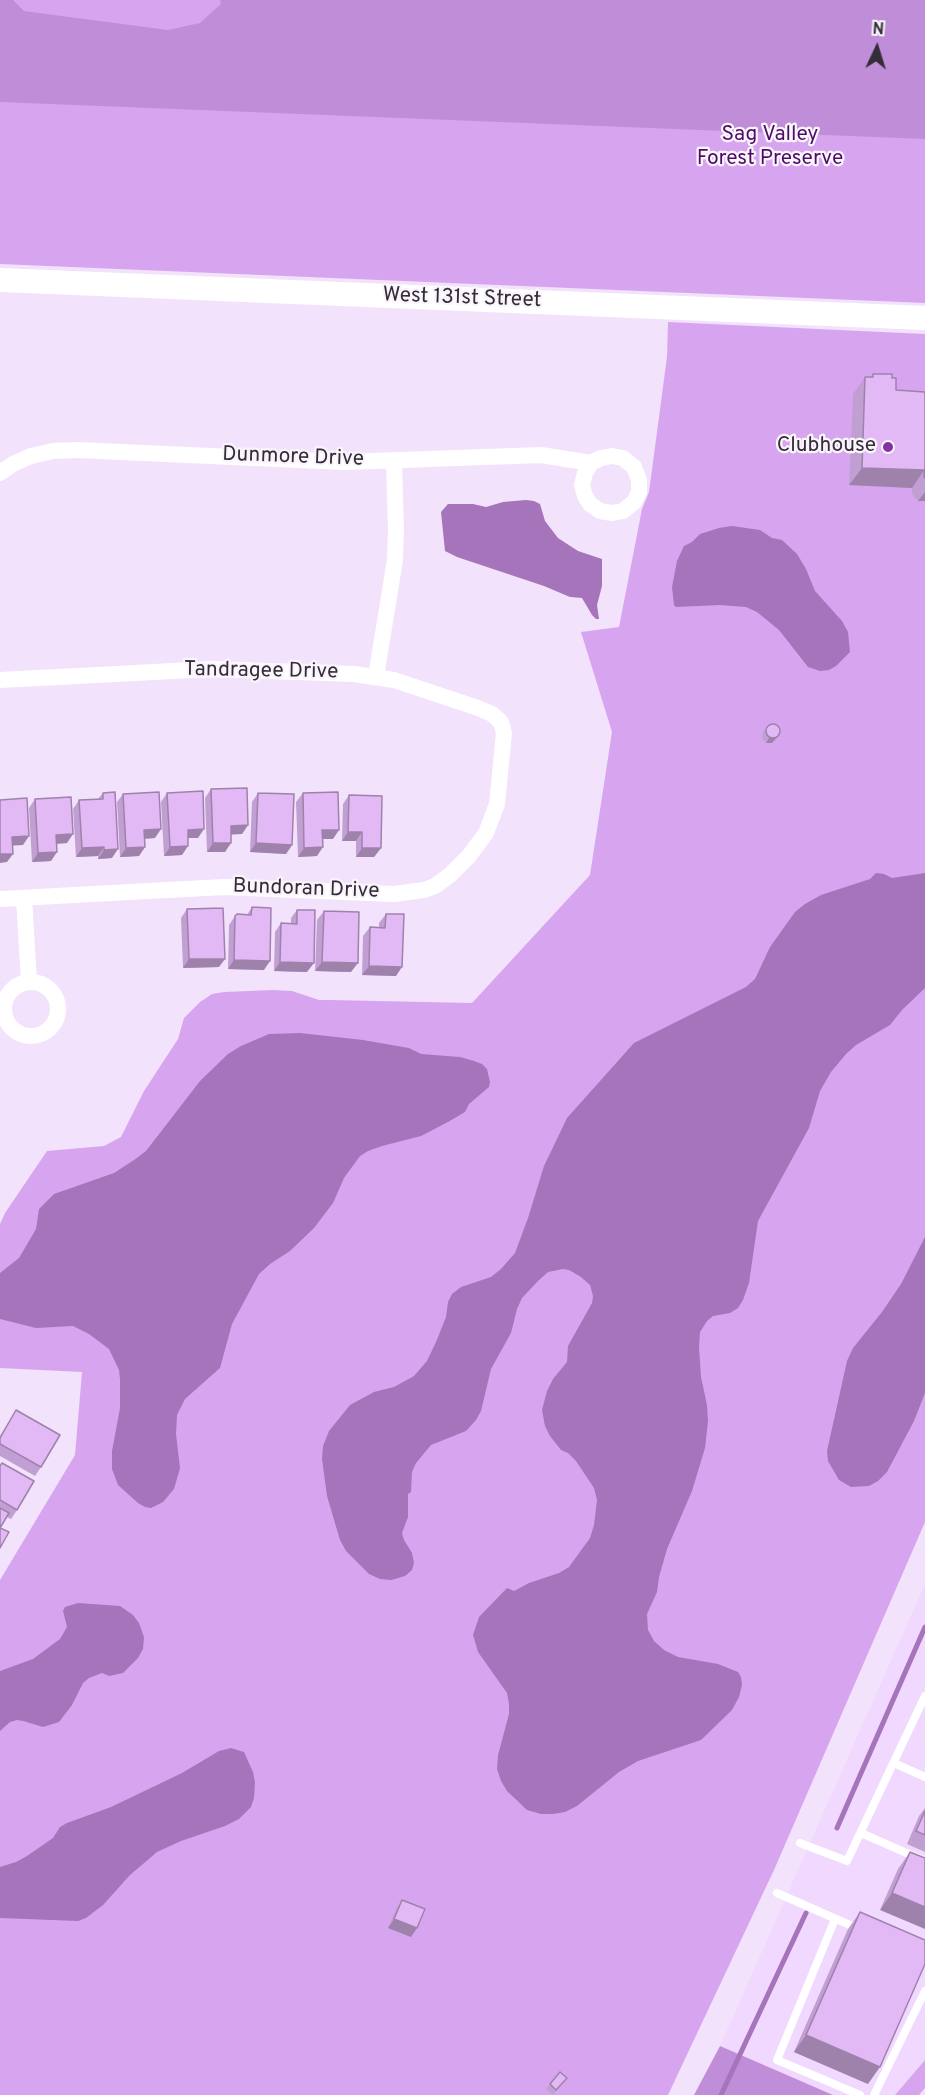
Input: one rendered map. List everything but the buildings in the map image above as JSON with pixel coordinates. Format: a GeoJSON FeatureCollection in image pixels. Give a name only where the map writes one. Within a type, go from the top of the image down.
{"type":"FeatureCollection","features":[{"type":"Feature","properties":{"kind":"street","name":"West 131st Street"},"geometry":{"type":"LineString","coordinates":[[0,280],[925,318]]}},
{"type":"Feature","properties":{"kind":"street","name":"Dunmore Drive"},"geometry":{"type":"LineString","coordinates":[[0,473],[31,456],[53,451],[77,450],[344,462],[541,455],[591,463]]}},
{"type":"Feature","properties":{"kind":"street"},"geometry":{"type":"LineString","coordinates":[[376,676],[396,547],[394,461]]}},
{"type":"Feature","properties":{"kind":"street","name":"Tandragee Drive"},"geometry":{"type":"LineString","coordinates":[[0,680],[211,669],[376,676],[492,714],[501,722],[504,733]]}},
{"type":"Feature","properties":{"kind":"street","name":"Bundoran Drive"},"geometry":{"type":"LineString","coordinates":[[0,899],[224,887],[394,894],[424,890],[435,886],[450,875],[469,856],[486,833],[497,804],[504,733]]}},
{"type":"Feature","properties":{"kind":"street"},"geometry":{"type":"LineString","coordinates":[[24,898],[29,982]]}},
{"type":"Feature","properties":{"kind":"lane"},"geometry":{"type":"LineString","coordinates":[[800,1843],[847,1861],[925,1696]]}},
{"type":"Feature","properties":{"kind":"lane"},"geometry":{"type":"LineString","coordinates":[[894,1763],[925,1777]]}},
{"type":"Feature","properties":{"kind":"lane"},"geometry":{"type":"LineString","coordinates":[[861,1833],[925,1860]]}},
{"type":"Feature","properties":{"kind":"lane"},"geometry":{"type":"LineString","coordinates":[[777,1893],[865,1932]]}},
{"type":"Feature","properties":{"kind":"lane"},"geometry":{"type":"LineString","coordinates":[[835,1919],[777,2060],[860,2095]]}},
{"type":"Feature","properties":{"kind":"lane"},"geometry":{"type":"LineString","coordinates":[[874,2095],[925,1990]]}},
{"type":"Feature","properties":{"kind":"shaded area"},"geometry":{"type":"Polygon","coordinates":[[[0,0],[13,0],[24,11],[168,30],[200,23],[221,4],[220,0],[925,0],[925,139],[0,102],[0,0]]]}},
{"type":"Feature","properties":{"kind":"shaded area"},"geometry":{"type":"Polygon","coordinates":[[[526,500],[540,504],[545,521],[558,538],[578,551],[602,559],[602,586],[597,605],[599,619],[592,615],[582,598],[570,597],[445,551],[441,512],[448,504],[473,504],[486,507],[503,502],[526,500]]]}},
{"type":"Feature","properties":{"kind":"shaded area"},"geometry":{"type":"Polygon","coordinates":[[[732,526],[760,530],[772,538],[782,540],[797,554],[815,591],[842,621],[848,632],[850,652],[836,666],[820,671],[808,667],[779,630],[757,612],[746,607],[720,605],[676,607],[674,605],[672,587],[677,561],[684,546],[700,534],[732,526]]]}},
{"type":"Feature","properties":{"kind":"shaded area"},"geometry":{"type":"Polygon","coordinates":[[[876,873],[892,878],[925,873],[925,988],[890,1025],[856,1045],[831,1072],[820,1091],[809,1128],[758,1221],[749,1283],[743,1300],[738,1308],[730,1313],[713,1316],[700,1332],[701,1377],[708,1421],[705,1448],[692,1491],[667,1549],[657,1592],[647,1614],[648,1630],[654,1641],[664,1650],[678,1657],[718,1664],[738,1672],[742,1685],[739,1697],[732,1710],[701,1740],[638,1761],[619,1772],[577,1806],[565,1812],[541,1814],[527,1810],[507,1791],[497,1769],[498,1755],[509,1714],[509,1704],[507,1693],[478,1652],[473,1635],[479,1617],[507,1588],[514,1591],[569,1567],[590,1538],[597,1500],[594,1488],[576,1461],[561,1450],[550,1436],[545,1426],[542,1410],[553,1379],[567,1362],[568,1346],[592,1303],[590,1285],[581,1277],[563,1269],[548,1272],[538,1281],[522,1298],[517,1309],[511,1333],[491,1369],[481,1411],[476,1420],[466,1431],[431,1445],[416,1463],[412,1472],[411,1492],[408,1494],[408,1517],[402,1533],[412,1553],[414,1563],[412,1570],[405,1576],[391,1580],[380,1579],[369,1574],[346,1551],[340,1540],[327,1496],[322,1459],[323,1446],[329,1431],[350,1405],[374,1392],[394,1387],[414,1376],[427,1361],[446,1317],[448,1302],[452,1294],[461,1287],[491,1277],[515,1253],[544,1166],[567,1118],[634,1043],[746,987],[755,979],[770,947],[795,912],[821,895],[870,879],[876,873]]]}},
{"type":"Feature","properties":{"kind":"shaded area"},"geometry":{"type":"Polygon","coordinates":[[[300,1033],[363,1040],[409,1048],[421,1054],[460,1057],[482,1064],[487,1069],[489,1087],[469,1104],[465,1112],[448,1122],[421,1136],[382,1146],[360,1156],[344,1178],[333,1203],[314,1228],[290,1251],[259,1274],[232,1324],[220,1368],[185,1399],[177,1415],[176,1434],[180,1468],[174,1489],[163,1502],[151,1508],[145,1507],[118,1485],[112,1469],[112,1451],[120,1408],[120,1379],[119,1370],[109,1349],[89,1334],[73,1326],[36,1328],[0,1319],[0,1273],[19,1258],[36,1229],[39,1209],[54,1194],[114,1173],[146,1151],[200,1081],[228,1054],[269,1034],[300,1033]]]}},
{"type":"Feature","properties":{"kind":"shaded area"},"geometry":{"type":"Polygon","coordinates":[[[925,1237],[925,1393],[914,1421],[887,1472],[869,1486],[851,1487],[839,1480],[828,1461],[827,1451],[847,1361],[853,1348],[901,1284],[925,1237]]]}},
{"type":"Feature","properties":{"kind":"shaded area"},"geometry":{"type":"Polygon","coordinates":[[[925,1584],[925,2060],[895,2095],[833,2095],[720,2046],[925,1584]]]}},
{"type":"Feature","properties":{"kind":"shaded area"},"geometry":{"type":"Polygon","coordinates":[[[78,1603],[120,1606],[133,1615],[144,1637],[143,1649],[138,1658],[123,1673],[109,1676],[102,1673],[89,1678],[83,1683],[72,1705],[59,1722],[43,1727],[17,1720],[10,1722],[0,1731],[0,1671],[33,1659],[60,1639],[67,1627],[63,1611],[65,1607],[78,1603]]]}},
{"type":"Feature","properties":{"kind":"shaded area"},"geometry":{"type":"Polygon","coordinates":[[[231,1748],[244,1752],[255,1782],[251,1807],[239,1819],[157,1852],[130,1875],[103,1905],[86,1918],[78,1921],[0,1918],[0,1867],[27,1856],[53,1838],[60,1827],[67,1823],[111,1807],[182,1773],[219,1751],[231,1748]]]}},
{"type":"Feature","properties":{"kind":"shaded area"},"geometry":{"type":"Polygon","coordinates":[[[720,2046],[833,2095],[694,2095],[720,2046]]]}},
{"type":"Feature","properties":{"kind":"green space","name":"Sag Valley Forest Preserve"},"geometry":{"type":"Polygon","coordinates":[[[0,0],[925,0],[925,303],[0,264],[0,0]]]}},
{"type":"Feature","properties":{"kind":"green space"},"geometry":{"type":"Polygon","coordinates":[[[668,322],[925,334],[925,1522],[774,1870],[668,2095],[0,2095],[0,1580],[75,1455],[82,1372],[0,1368],[0,1224],[47,1151],[104,1146],[121,1137],[144,1091],[178,1039],[184,1018],[212,994],[273,990],[292,991],[319,1000],[472,1003],[590,875],[612,732],[581,632],[619,627],[642,509],[649,492],[667,357],[668,322]]]}},
{"type":"Feature","properties":{"kind":"green space"},"geometry":{"type":"Polygon","coordinates":[[[925,2060],[925,2088],[919,2095],[895,2095],[925,2060]]]}},
{"type":"Feature","properties":{"kind":"waterway"},"geometry":{"type":"LineString","coordinates":[[837,1828],[925,1627]]}},
{"type":"Feature","properties":{"kind":"waterway"},"geometry":{"type":"LineString","coordinates":[[721,2095],[806,1913]]}},
{"type":"Feature","properties":{"kind":"place","name":"Clubhouse"},"geometry":{"type":"Point","coordinates":[888,447]}}]}
